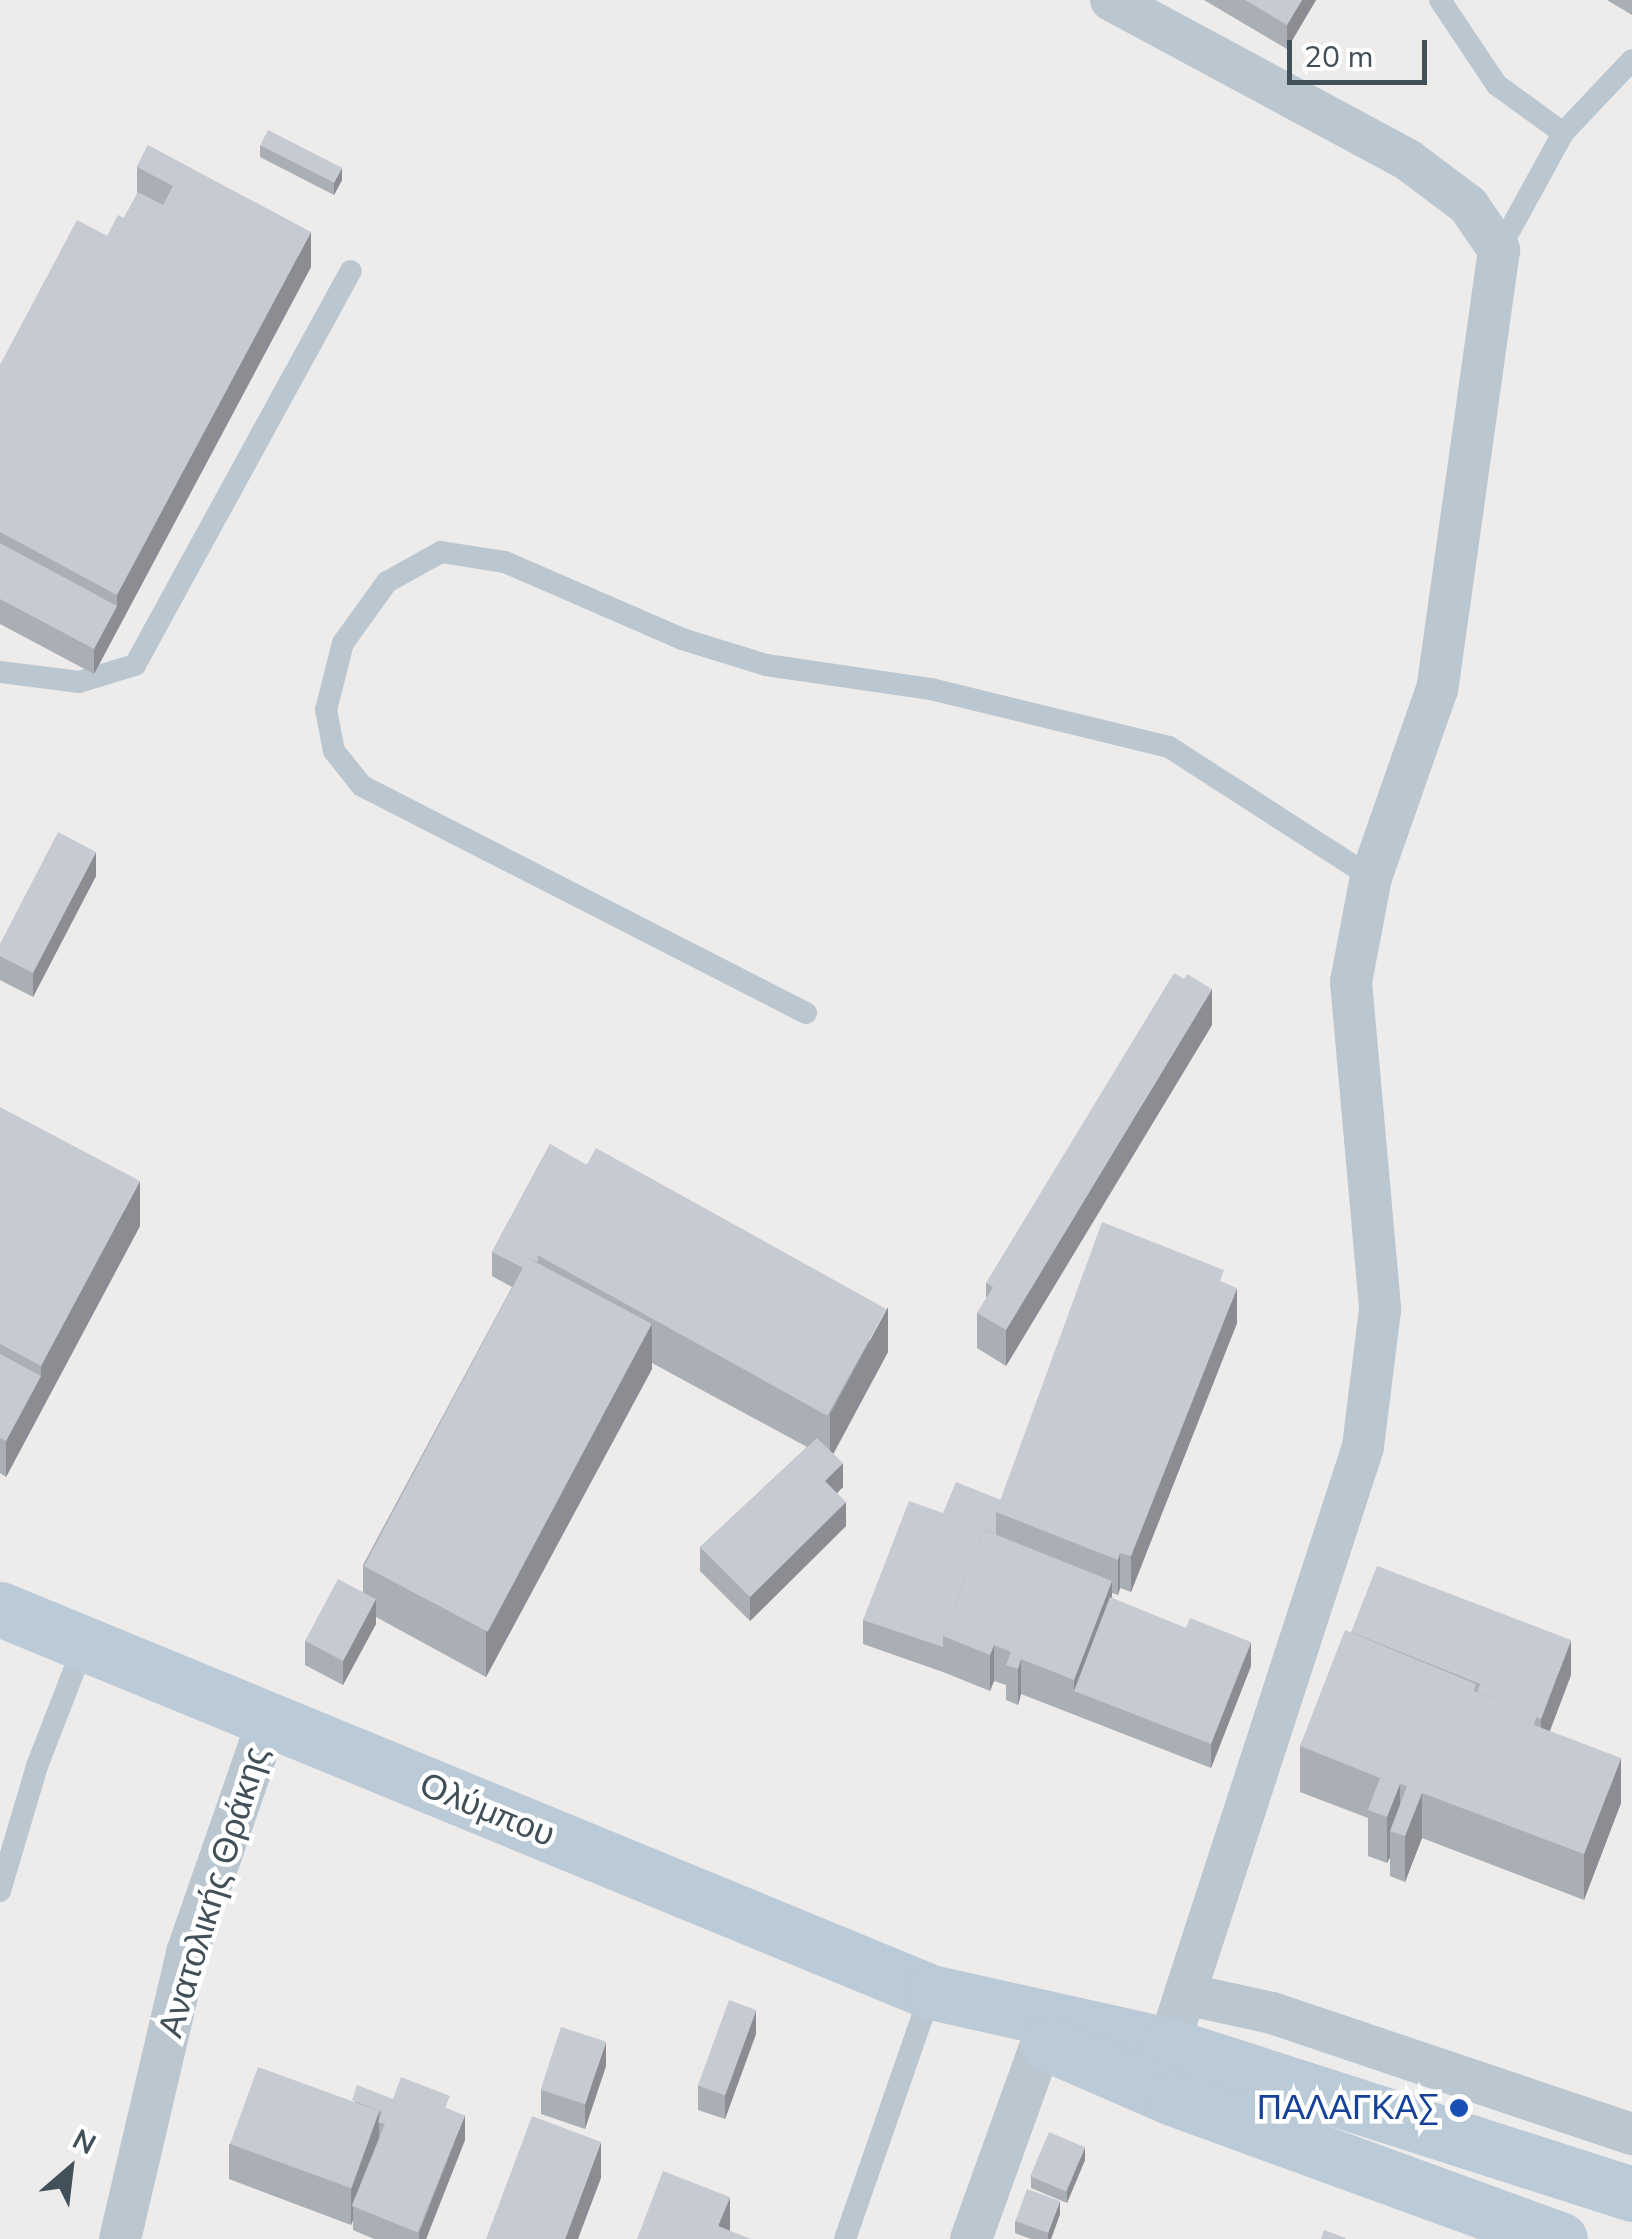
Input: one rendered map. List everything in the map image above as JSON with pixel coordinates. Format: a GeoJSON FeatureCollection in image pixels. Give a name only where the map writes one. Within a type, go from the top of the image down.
{"type":"FeatureCollection","features":[{"type":"Feature","properties":{"kind":"main road","name":"Ολύμπου"},"geometry":{"type":"LineString","coordinates":[[0,1609],[953,1999]]}},
{"type":"Feature","properties":{"kind":"main road"},"geometry":{"type":"LineString","coordinates":[[953,1999],[1042,2042],[1170,2072],[1375,2107],[1632,2194]]}},
{"type":"Feature","properties":{"kind":"main road"},"geometry":{"type":"LineString","coordinates":[[953,1999],[1170,2072],[1560,2239]]}},
{"type":"Feature","properties":{"kind":"street"},"geometry":{"type":"LineString","coordinates":[[1112,0],[1408,160],[1468,206],[1498,250],[1437,689],[1372,877],[1351,982],[1380,1310],[1364,1447],[1185,1994],[1170,2072]]}},
{"type":"Feature","properties":{"kind":"street","name":"Ανατολικής Θράκης"},"geometry":{"type":"LineString","coordinates":[[120,2239],[187,1953],[268,1720]]}},
{"type":"Feature","properties":{"kind":"street"},"geometry":{"type":"LineString","coordinates":[[1185,1994],[1272,2014],[1632,2134]]}},
{"type":"Feature","properties":{"kind":"street"},"geometry":{"type":"LineString","coordinates":[[972,2239],[1042,2042]]}},
{"type":"Feature","properties":{"kind":"lane"},"geometry":{"type":"LineString","coordinates":[[1440,0],[1497,85],[1563,132]]}},
{"type":"Feature","properties":{"kind":"lane"},"geometry":{"type":"LineString","coordinates":[[1498,250],[1563,132],[1632,60]]}},
{"type":"Feature","properties":{"kind":"lane"},"geometry":{"type":"LineString","coordinates":[[0,672],[79,682],[135,665],[350,271]]}},
{"type":"Feature","properties":{"kind":"lane"},"geometry":{"type":"LineString","coordinates":[[806,1013],[362,786],[334,751],[326,710],[343,642],[387,582],[440,552],[505,562],[682,640],[766,665],[931,689],[1169,748],[1372,877]]}},
{"type":"Feature","properties":{"kind":"lane"},"geometry":{"type":"LineString","coordinates":[[0,1890],[37,1766],[84,1645]]}},
{"type":"Feature","properties":{"kind":"lane"},"geometry":{"type":"LineString","coordinates":[[844,2239],[953,1999]]}},
{"type":"Feature","properties":{"kind":"building"},"geometry":{"type":"Polygon","coordinates":[[[1245,0],[1302,0],[1287,25],[1245,0]]]}},
{"type":"Feature","properties":{"kind":"building"},"geometry":{"type":"Polygon","coordinates":[[[268,130],[342,168],[334,183],[260,145],[268,130]]]}},
{"type":"Feature","properties":{"kind":"building"},"geometry":{"type":"Polygon","coordinates":[[[148,145],[311,232],[117,595],[0,532],[0,365],[77,220],[107,236],[118,215],[124,218],[138,192],[163,205],[173,186],[137,167],[148,145]]]}},
{"type":"Feature","properties":{"kind":"building"},"geometry":{"type":"Polygon","coordinates":[[[0,543],[117,606],[94,649],[0,599],[0,543]]]}},
{"type":"Feature","properties":{"kind":"building"},"geometry":{"type":"Polygon","coordinates":[[[58,832],[96,852],[33,973],[0,956],[0,944],[58,832]]]}},
{"type":"Feature","properties":{"kind":"building"},"geometry":{"type":"Polygon","coordinates":[[[1174,973],[1184,979],[1187,974],[1212,989],[1006,1330],[977,1313],[993,1287],[986,1283],[1174,973]]]}},
{"type":"Feature","properties":{"kind":"building"},"geometry":{"type":"Polygon","coordinates":[[[0,1107],[140,1181],[41,1366],[0,1344],[0,1107]]]}},
{"type":"Feature","properties":{"kind":"building"},"geometry":{"type":"Polygon","coordinates":[[[550,1144],[587,1165],[538,1255],[538,1262],[528,1258],[523,1268],[492,1252],[550,1144]]]}},
{"type":"Feature","properties":{"kind":"building"},"geometry":{"type":"Polygon","coordinates":[[[596,1148],[886,1309],[827,1416],[537,1255],[596,1148]]]}},
{"type":"Feature","properties":{"kind":"building"},"geometry":{"type":"Polygon","coordinates":[[[1102,1222],[1224,1270],[1220,1281],[1237,1288],[1131,1556],[1120,1553],[1118,1560],[996,1512],[1102,1222]]]}},
{"type":"Feature","properties":{"kind":"building"},"geometry":{"type":"Polygon","coordinates":[[[528,1258],[652,1324],[488,1632],[364,1566],[528,1258]]]}},
{"type":"Feature","properties":{"kind":"building"},"geometry":{"type":"Polygon","coordinates":[[[0,1354],[41,1376],[6,1441],[0,1438],[0,1354]]]}},
{"type":"Feature","properties":{"kind":"building"},"geometry":{"type":"Polygon","coordinates":[[[817,1438],[843,1463],[825,1481],[846,1502],[750,1597],[700,1547],[817,1438]]]}},
{"type":"Feature","properties":{"kind":"building"},"geometry":{"type":"Polygon","coordinates":[[[956,1482],[1001,1500],[996,1512],[996,1535],[943,1513],[956,1482]]]}},
{"type":"Feature","properties":{"kind":"building"},"geometry":{"type":"Polygon","coordinates":[[[909,1501],[988,1529],[984,1530],[943,1636],[943,1647],[863,1620],[909,1501]]]}},
{"type":"Feature","properties":{"kind":"building"},"geometry":{"type":"Polygon","coordinates":[[[984,1530],[1112,1581],[1074,1680],[1021,1659],[1018,1669],[1006,1665],[1011,1652],[994,1645],[990,1655],[943,1636],[984,1530]]]}},
{"type":"Feature","properties":{"kind":"building"},"geometry":{"type":"Polygon","coordinates":[[[1377,1566],[1571,1640],[1541,1719],[1477,1692],[1480,1684],[1351,1632],[1377,1566]]]}},
{"type":"Feature","properties":{"kind":"building"},"geometry":{"type":"Polygon","coordinates":[[[338,1579],[376,1599],[343,1661],[305,1641],[338,1579]]]}},
{"type":"Feature","properties":{"kind":"building"},"geometry":{"type":"Polygon","coordinates":[[[1110,1597],[1186,1628],[1190,1618],[1251,1642],[1211,1744],[1074,1691],[1110,1597]]]}},
{"type":"Feature","properties":{"kind":"building"},"geometry":{"type":"Polygon","coordinates":[[[1345,1630],[1476,1684],[1474,1691],[1537,1715],[1534,1725],[1621,1758],[1584,1854],[1422,1793],[1405,1836],[1390,1831],[1407,1786],[1400,1784],[1387,1817],[1368,1810],[1380,1778],[1300,1746],[1345,1630]]]}},
{"type":"Feature","properties":{"kind":"building"},"geometry":{"type":"Polygon","coordinates":[[[729,2000],[756,2010],[725,2095],[698,2086],[729,2000]]]}},
{"type":"Feature","properties":{"kind":"building"},"geometry":{"type":"Polygon","coordinates":[[[561,2027],[606,2042],[585,2104],[541,2090],[561,2027]]]}},
{"type":"Feature","properties":{"kind":"building"},"geometry":{"type":"Polygon","coordinates":[[[258,2067],[379,2111],[351,2188],[230,2144],[258,2067]]]}},
{"type":"Feature","properties":{"kind":"building"},"geometry":{"type":"Polygon","coordinates":[[[401,2077],[450,2096],[445,2108],[399,2089],[385,2124],[378,2122],[382,2112],[352,2100],[357,2085],[393,2099],[401,2077]]]}},
{"type":"Feature","properties":{"kind":"building"},"geometry":{"type":"Polygon","coordinates":[[[399,2089],[465,2116],[418,2232],[352,2206],[399,2089]]]}},
{"type":"Feature","properties":{"kind":"building"},"geometry":{"type":"Polygon","coordinates":[[[532,2116],[601,2142],[565,2239],[486,2239],[532,2116]]]}},
{"type":"Feature","properties":{"kind":"building"},"geometry":{"type":"Polygon","coordinates":[[[1049,2132],[1085,2147],[1066,2191],[1030,2176],[1049,2132]]]}},
{"type":"Feature","properties":{"kind":"building"},"geometry":{"type":"Polygon","coordinates":[[[663,2171],[730,2197],[718,2226],[751,2239],[637,2239],[663,2171]]]}},
{"type":"Feature","properties":{"kind":"building"},"geometry":{"type":"Polygon","coordinates":[[[1027,2189],[1060,2201],[1048,2233],[1015,2221],[1027,2189]]]}},
{"type":"Feature","properties":{"kind":"building"},"geometry":{"type":"Polygon","coordinates":[[[1324,2230],[1346,2238],[1346,2239],[1321,2239],[1324,2230]]]}},
{"type":"Feature","properties":{"kind":"place","name":"ΠΑΛΑΓΚΑΣ"},"geometry":{"type":"Point","coordinates":[1459,2108]}}]}
